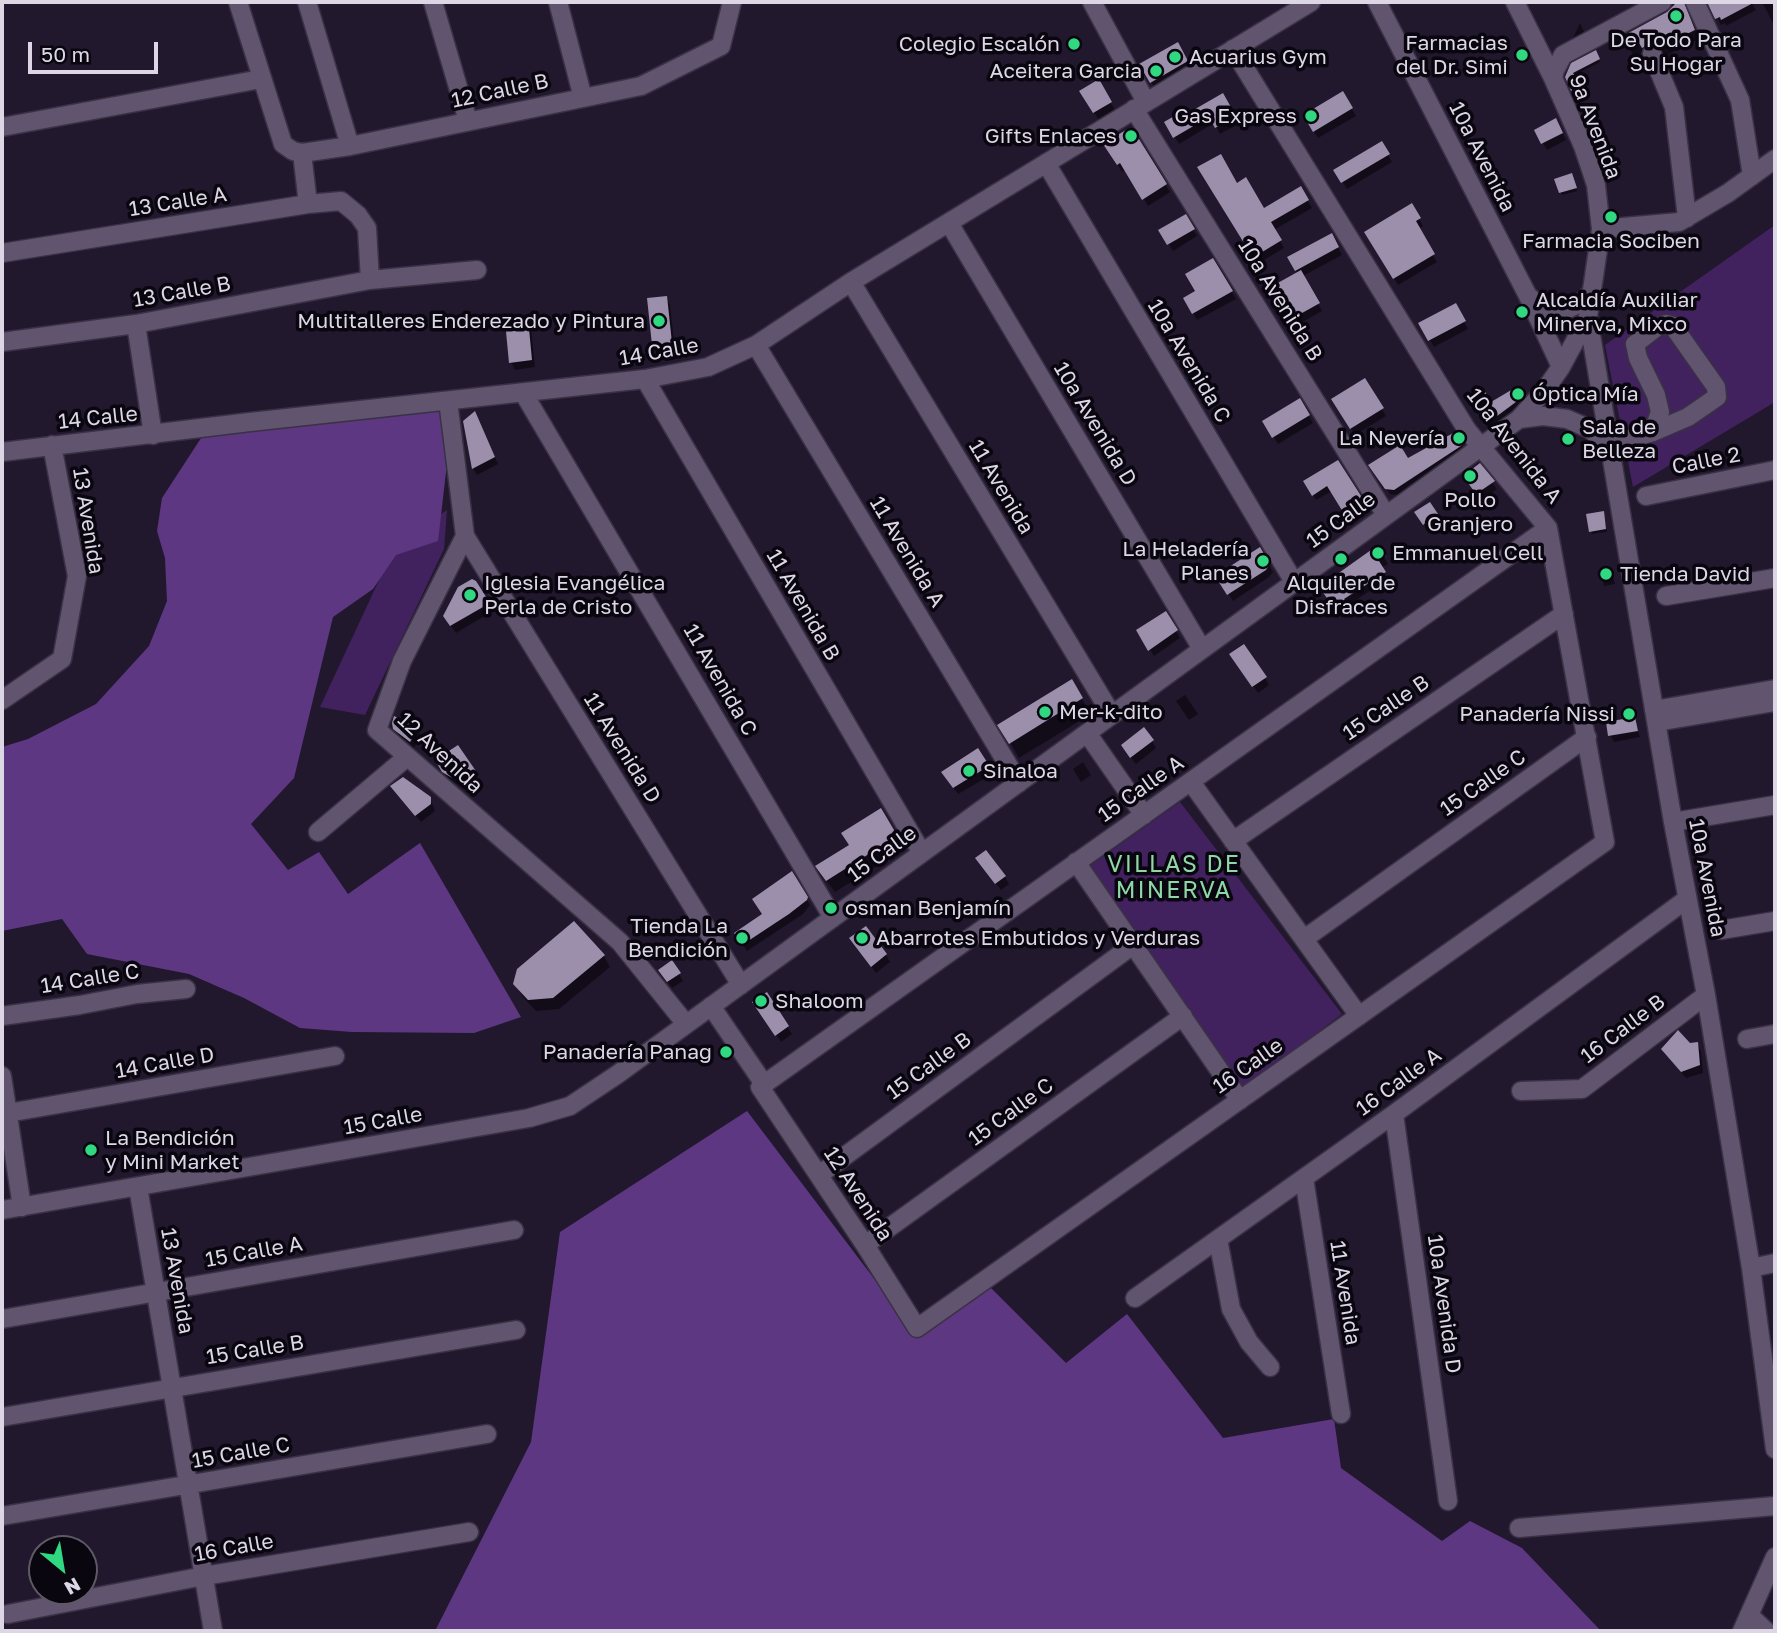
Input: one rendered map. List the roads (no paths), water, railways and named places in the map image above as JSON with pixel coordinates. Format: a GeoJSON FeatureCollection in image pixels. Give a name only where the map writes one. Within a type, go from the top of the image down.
{"type":"FeatureCollection","features":[{"type":"Feature","properties":{"kind":"street"},"geometry":{"type":"LineString","coordinates":[[238,2],[283,144],[302,153],[308,204]]}},
{"type":"Feature","properties":{"kind":"street"},"geometry":{"type":"LineString","coordinates":[[307,2],[350,146]]}},
{"type":"Feature","properties":{"kind":"street"},"geometry":{"type":"LineString","coordinates":[[433,2],[467,121]]}},
{"type":"Feature","properties":{"kind":"street"},"geometry":{"type":"LineString","coordinates":[[558,2],[583,98]]}},
{"type":"Feature","properties":{"kind":"street","name":"12 Calle B"},"geometry":{"type":"LineString","coordinates":[[302,153],[350,146],[641,86],[721,46],[732,2]]}},
{"type":"Feature","properties":{"kind":"street","name":"10a Avenida B"},"geometry":{"type":"LineString","coordinates":[[1092,2],[1140,105],[1386,515]]}},
{"type":"Feature","properties":{"kind":"street","name":"14 Calle"},"geometry":{"type":"LineString","coordinates":[[2,452],[250,422],[524,394],[645,379],[708,367],[756,345],[851,282],[1311,2]]}},
{"type":"Feature","properties":{"kind":"street","name":"10a Avenida"},"geometry":{"type":"LineString","coordinates":[[1377,2],[1528,296],[1561,368]]}},
{"type":"Feature","properties":{"kind":"street","name":"9a Avenida"},"geometry":{"type":"LineString","coordinates":[[1515,2],[1583,146],[1596,185],[1601,229],[1588,317]]}},
{"type":"Feature","properties":{"kind":"street"},"geometry":{"type":"LineString","coordinates":[[1553,79],[1563,55],[1662,2]]}},
{"type":"Feature","properties":{"kind":"street"},"geometry":{"type":"LineString","coordinates":[[1695,2],[1740,100],[1752,176]]}},
{"type":"Feature","properties":{"kind":"street"},"geometry":{"type":"LineString","coordinates":[[1537,45],[1563,55]]}},
{"type":"Feature","properties":{"kind":"street","name":"10a Avenida A"},"geometry":{"type":"LineString","coordinates":[[1233,49],[1467,430],[1548,528],[1605,842]]}},
{"type":"Feature","properties":{"kind":"street"},"geometry":{"type":"LineString","coordinates":[[1652,54],[1674,107],[1687,218]]}},
{"type":"Feature","properties":{"kind":"street"},"geometry":{"type":"LineString","coordinates":[[2,127],[261,79]]}},
{"type":"Feature","properties":{"kind":"street"},"geometry":{"type":"LineString","coordinates":[[1601,229],[1679,222],[1728,194],[1775,159]]}},
{"type":"Feature","properties":{"kind":"street","name":"10a Avenida C"},"geometry":{"type":"LineString","coordinates":[[1046,163],[1294,582]]}},
{"type":"Feature","properties":{"kind":"street","name":"13 Calle A"},"geometry":{"type":"LineString","coordinates":[[2,253],[341,201],[358,215],[367,228],[370,281]]}},
{"type":"Feature","properties":{"kind":"street","name":"10a Avenida D"},"geometry":{"type":"LineString","coordinates":[[949,223],[1202,649]]}},
{"type":"Feature","properties":{"kind":"street","name":"13 Calle B"},"geometry":{"type":"LineString","coordinates":[[2,342],[136,324],[370,281],[477,270]]}},
{"type":"Feature","properties":{"kind":"street","name":"11 Avenida"},"geometry":{"type":"LineString","coordinates":[[851,282],[1112,715]]}},
{"type":"Feature","properties":{"kind":"street"},"geometry":{"type":"LineString","coordinates":[[1528,296],[1539,305],[1553,309],[1575,306],[1592,292]]}},
{"type":"Feature","properties":{"kind":"street","name":"10a Avenida"},"geometry":{"type":"LineString","coordinates":[[1588,317],[1751,1268],[1767,1326],[1775,1449]]}},
{"type":"Feature","properties":{"kind":"street","name":"15 Calle"},"geometry":{"type":"LineString","coordinates":[[2,1210],[529,1118],[570,1106],[741,985],[1519,419],[1561,368],[1588,317]]}},
{"type":"Feature","properties":{"kind":"street"},"geometry":{"type":"LineString","coordinates":[[136,324],[153,435]]}},
{"type":"Feature","properties":{"kind":"street"},"geometry":{"type":"LineString","coordinates":[[1519,419],[1543,415],[1567,419],[1590,429],[1608,445],[1653,432],[1688,417],[1717,397],[1718,391],[1673,326],[1666,324],[1657,327],[1635,344],[1638,358],[1656,395],[1660,412],[1653,432]]}},
{"type":"Feature","properties":{"kind":"street","name":"11 Avenida A"},"geometry":{"type":"LineString","coordinates":[[756,345],[1019,783]]}},
{"type":"Feature","properties":{"kind":"street","name":"11 Avenida B"},"geometry":{"type":"LineString","coordinates":[[645,379],[922,853]]}},
{"type":"Feature","properties":{"kind":"street","name":"11 Avenida C"},"geometry":{"type":"LineString","coordinates":[[524,394],[833,918]]}},
{"type":"Feature","properties":{"kind":"street"},"geometry":{"type":"LineString","coordinates":[[448,401],[465,536]]}},
{"type":"Feature","properties":{"kind":"street","name":"13 Avenida"},"geometry":{"type":"LineString","coordinates":[[3,700],[62,659],[77,576],[52,445]]}},
{"type":"Feature","properties":{"kind":"street","name":"Calle 2"},"geometry":{"type":"LineString","coordinates":[[1647,496],[1775,470]]}},
{"type":"Feature","properties":{"kind":"street","name":"15 Calle A"},"geometry":{"type":"LineString","coordinates":[[762,1085],[1548,528]]}},
{"type":"Feature","properties":{"kind":"street","name":"12 Avenida"},"geometry":{"type":"LineString","coordinates":[[465,536],[402,661],[377,730],[620,942],[686,1024]]}},
{"type":"Feature","properties":{"kind":"street","name":"11 Avenida D"},"geometry":{"type":"LineString","coordinates":[[465,536],[741,985]]}},
{"type":"Feature","properties":{"kind":"street"},"geometry":{"type":"LineString","coordinates":[[1666,596],[1775,578]]}},
{"type":"Feature","properties":{"kind":"street","name":"15 Calle B"},"geometry":{"type":"LineString","coordinates":[[1233,841],[1564,614]]}},
{"type":"Feature","properties":{"kind":"street"},"geometry":{"type":"LineString","coordinates":[[1656,716],[1775,689]]}},
{"type":"Feature","properties":{"kind":"street"},"geometry":{"type":"LineString","coordinates":[[1656,716],[1775,702]]}},
{"type":"Feature","properties":{"kind":"street"},"geometry":{"type":"LineString","coordinates":[[1087,733],[1144,815]]}},
{"type":"Feature","properties":{"kind":"street","name":"15 Calle C"},"geometry":{"type":"LineString","coordinates":[[1304,939],[1587,737]]}},
{"type":"Feature","properties":{"kind":"street"},"geometry":{"type":"LineString","coordinates":[[318,832],[407,757]]}},
{"type":"Feature","properties":{"kind":"street"},"geometry":{"type":"LineString","coordinates":[[1191,782],[1359,1016]]}},
{"type":"Feature","properties":{"kind":"street"},"geometry":{"type":"LineString","coordinates":[[1674,822],[1775,805]]}},
{"type":"Feature","properties":{"kind":"street","name":"16 Calle"},"geometry":{"type":"LineString","coordinates":[[917,1328],[1605,842]]}},
{"type":"Feature","properties":{"kind":"street"},"geometry":{"type":"LineString","coordinates":[[1076,862],[1240,1100]]}},
{"type":"Feature","properties":{"kind":"street","name":"16 Calle A"},"geometry":{"type":"LineString","coordinates":[[1135,1298],[1394,1114],[1688,899]]}},
{"type":"Feature","properties":{"kind":"street"},"geometry":{"type":"LineString","coordinates":[[1721,930],[1775,921]]}},
{"type":"Feature","properties":{"kind":"street","name":"15 Calle B"},"geometry":{"type":"LineString","coordinates":[[819,1175],[1133,945]]}},
{"type":"Feature","properties":{"kind":"street","name":"14 Calle C"},"geometry":{"type":"LineString","coordinates":[[2,1016],[137,994],[186,989]]}},
{"type":"Feature","properties":{"kind":"street","name":"16 Calle B"},"geometry":{"type":"LineString","coordinates":[[1521,1091],[1582,1089],[1706,995]]}},
{"type":"Feature","properties":{"kind":"street","name":"12 Avenida"},"geometry":{"type":"LineString","coordinates":[[711,1006],[917,1328]]}},
{"type":"Feature","properties":{"kind":"street","name":"15 Calle C"},"geometry":{"type":"LineString","coordinates":[[865,1245],[1182,1016]]}},
{"type":"Feature","properties":{"kind":"street"},"geometry":{"type":"LineString","coordinates":[[1747,1039],[1775,1034]]}},
{"type":"Feature","properties":{"kind":"street","name":"14 Calle D"},"geometry":{"type":"LineString","coordinates":[[5,1114],[335,1056]]}},
{"type":"Feature","properties":{"kind":"street"},"geometry":{"type":"LineString","coordinates":[[2,1076],[5,1114],[22,1207]]}},
{"type":"Feature","properties":{"kind":"street","name":"10a Avenida D"},"geometry":{"type":"LineString","coordinates":[[1394,1114],[1448,1501]]}},
{"type":"Feature","properties":{"kind":"street","name":"11 Avenida"},"geometry":{"type":"LineString","coordinates":[[1304,1178],[1340,1414]]}},
{"type":"Feature","properties":{"kind":"street","name":"13 Avenida"},"geometry":{"type":"LineString","coordinates":[[138,1187],[213,1631]]}},
{"type":"Feature","properties":{"kind":"street","name":"15 Calle A"},"geometry":{"type":"LineString","coordinates":[[2,1320],[514,1230]]}},
{"type":"Feature","properties":{"kind":"street"},"geometry":{"type":"LineString","coordinates":[[1218,1239],[1231,1309],[1249,1342],[1270,1367]]}},
{"type":"Feature","properties":{"kind":"street"},"geometry":{"type":"LineString","coordinates":[[1751,1268],[1775,1263]]}},
{"type":"Feature","properties":{"kind":"street","name":"15 Calle B"},"geometry":{"type":"LineString","coordinates":[[2,1417],[516,1330]]}},
{"type":"Feature","properties":{"kind":"street","name":"15 Calle C"},"geometry":{"type":"LineString","coordinates":[[2,1516],[487,1433]]}},
{"type":"Feature","properties":{"kind":"street"},"geometry":{"type":"LineString","coordinates":[[1519,1528],[1775,1506]]}},
{"type":"Feature","properties":{"kind":"street","name":"16 Calle"},"geometry":{"type":"LineString","coordinates":[[8,1614],[204,1576],[469,1532]]}},
{"type":"Feature","properties":{"kind":"street"},"geometry":{"type":"LineString","coordinates":[[1766,1631],[1745,1623],[1775,1557]]}},
{"type":"Feature","properties":{"kind":"place","name":"De Todo Para Su Hogar"},"geometry":{"type":"Point","coordinates":[1676,16]}},
{"type":"Feature","properties":{"kind":"place","name":"Colegio Escalón"},"geometry":{"type":"Point","coordinates":[1074,44]}},
{"type":"Feature","properties":{"kind":"place","name":"Farmacias del Dr. Simi"},"geometry":{"type":"Point","coordinates":[1522,55]}},
{"type":"Feature","properties":{"kind":"place","name":"Acuarius Gym"},"geometry":{"type":"Point","coordinates":[1175,57]}},
{"type":"Feature","properties":{"kind":"place","name":"Aceitera Garcia"},"geometry":{"type":"Point","coordinates":[1156,71]}},
{"type":"Feature","properties":{"kind":"place","name":"Gas Express"},"geometry":{"type":"Point","coordinates":[1311,116]}},
{"type":"Feature","properties":{"kind":"place","name":"Gifts Enlaces"},"geometry":{"type":"Point","coordinates":[1131,136]}},
{"type":"Feature","properties":{"kind":"place","name":"Farmacia Sociben"},"geometry":{"type":"Point","coordinates":[1611,217]}},
{"type":"Feature","properties":{"kind":"place","name":"Alcaldía Auxiliar Minerva, Mixco"},"geometry":{"type":"Point","coordinates":[1522,312]}},
{"type":"Feature","properties":{"kind":"place","name":"Multitalleres Enderezado y Pintura"},"geometry":{"type":"Point","coordinates":[659,321]}},
{"type":"Feature","properties":{"kind":"place","name":"Óptica Mía"},"geometry":{"type":"Point","coordinates":[1518,394]}},
{"type":"Feature","properties":{"kind":"place","name":"La Nevería"},"geometry":{"type":"Point","coordinates":[1459,438]}},
{"type":"Feature","properties":{"kind":"place","name":"Sala de Belleza"},"geometry":{"type":"Point","coordinates":[1568,439]}},
{"type":"Feature","properties":{"kind":"place","name":"Pollo Granjero"},"geometry":{"type":"Point","coordinates":[1470,476]}},
{"type":"Feature","properties":{"kind":"place","name":"Emmanuel Cell"},"geometry":{"type":"Point","coordinates":[1378,553]}},
{"type":"Feature","properties":{"kind":"place","name":"Alquiler de Disfraces"},"geometry":{"type":"Point","coordinates":[1341,559]}},
{"type":"Feature","properties":{"kind":"place","name":"La Heladería Planes"},"geometry":{"type":"Point","coordinates":[1263,561]}},
{"type":"Feature","properties":{"kind":"place","name":"Tienda David"},"geometry":{"type":"Point","coordinates":[1606,574]}},
{"type":"Feature","properties":{"kind":"place","name":"Iglesia Evangélica Perla de Cristo"},"geometry":{"type":"Point","coordinates":[470,595]}},
{"type":"Feature","properties":{"kind":"place","name":"Mer-k-dito"},"geometry":{"type":"Point","coordinates":[1045,712]}},
{"type":"Feature","properties":{"kind":"place","name":"Panadería Nissi"},"geometry":{"type":"Point","coordinates":[1629,714]}},
{"type":"Feature","properties":{"kind":"place","name":"Sinaloa"},"geometry":{"type":"Point","coordinates":[969,771]}},
{"type":"Feature","properties":{"kind":"place","name":"osman Benjamín"},"geometry":{"type":"Point","coordinates":[831,908]}},
{"type":"Feature","properties":{"kind":"place","name":"Tienda La Bendición"},"geometry":{"type":"Point","coordinates":[742,938]}},
{"type":"Feature","properties":{"kind":"place","name":"Abarrotes Embutidos y Verduras"},"geometry":{"type":"Point","coordinates":[862,938]}},
{"type":"Feature","properties":{"kind":"place","name":"Shaloom"},"geometry":{"type":"Point","coordinates":[761,1001]}},
{"type":"Feature","properties":{"kind":"place","name":"Panadería Panag"},"geometry":{"type":"Point","coordinates":[726,1052]}},
{"type":"Feature","properties":{"kind":"place","name":"La Bendición y Mini Market"},"geometry":{"type":"Point","coordinates":[91,1150]}},
{"type":"Feature","properties":{"kind":"district","name":"VILLAS DE MINERVA"},"geometry":{"type":"Point","coordinates":[1174,878]}}]}
